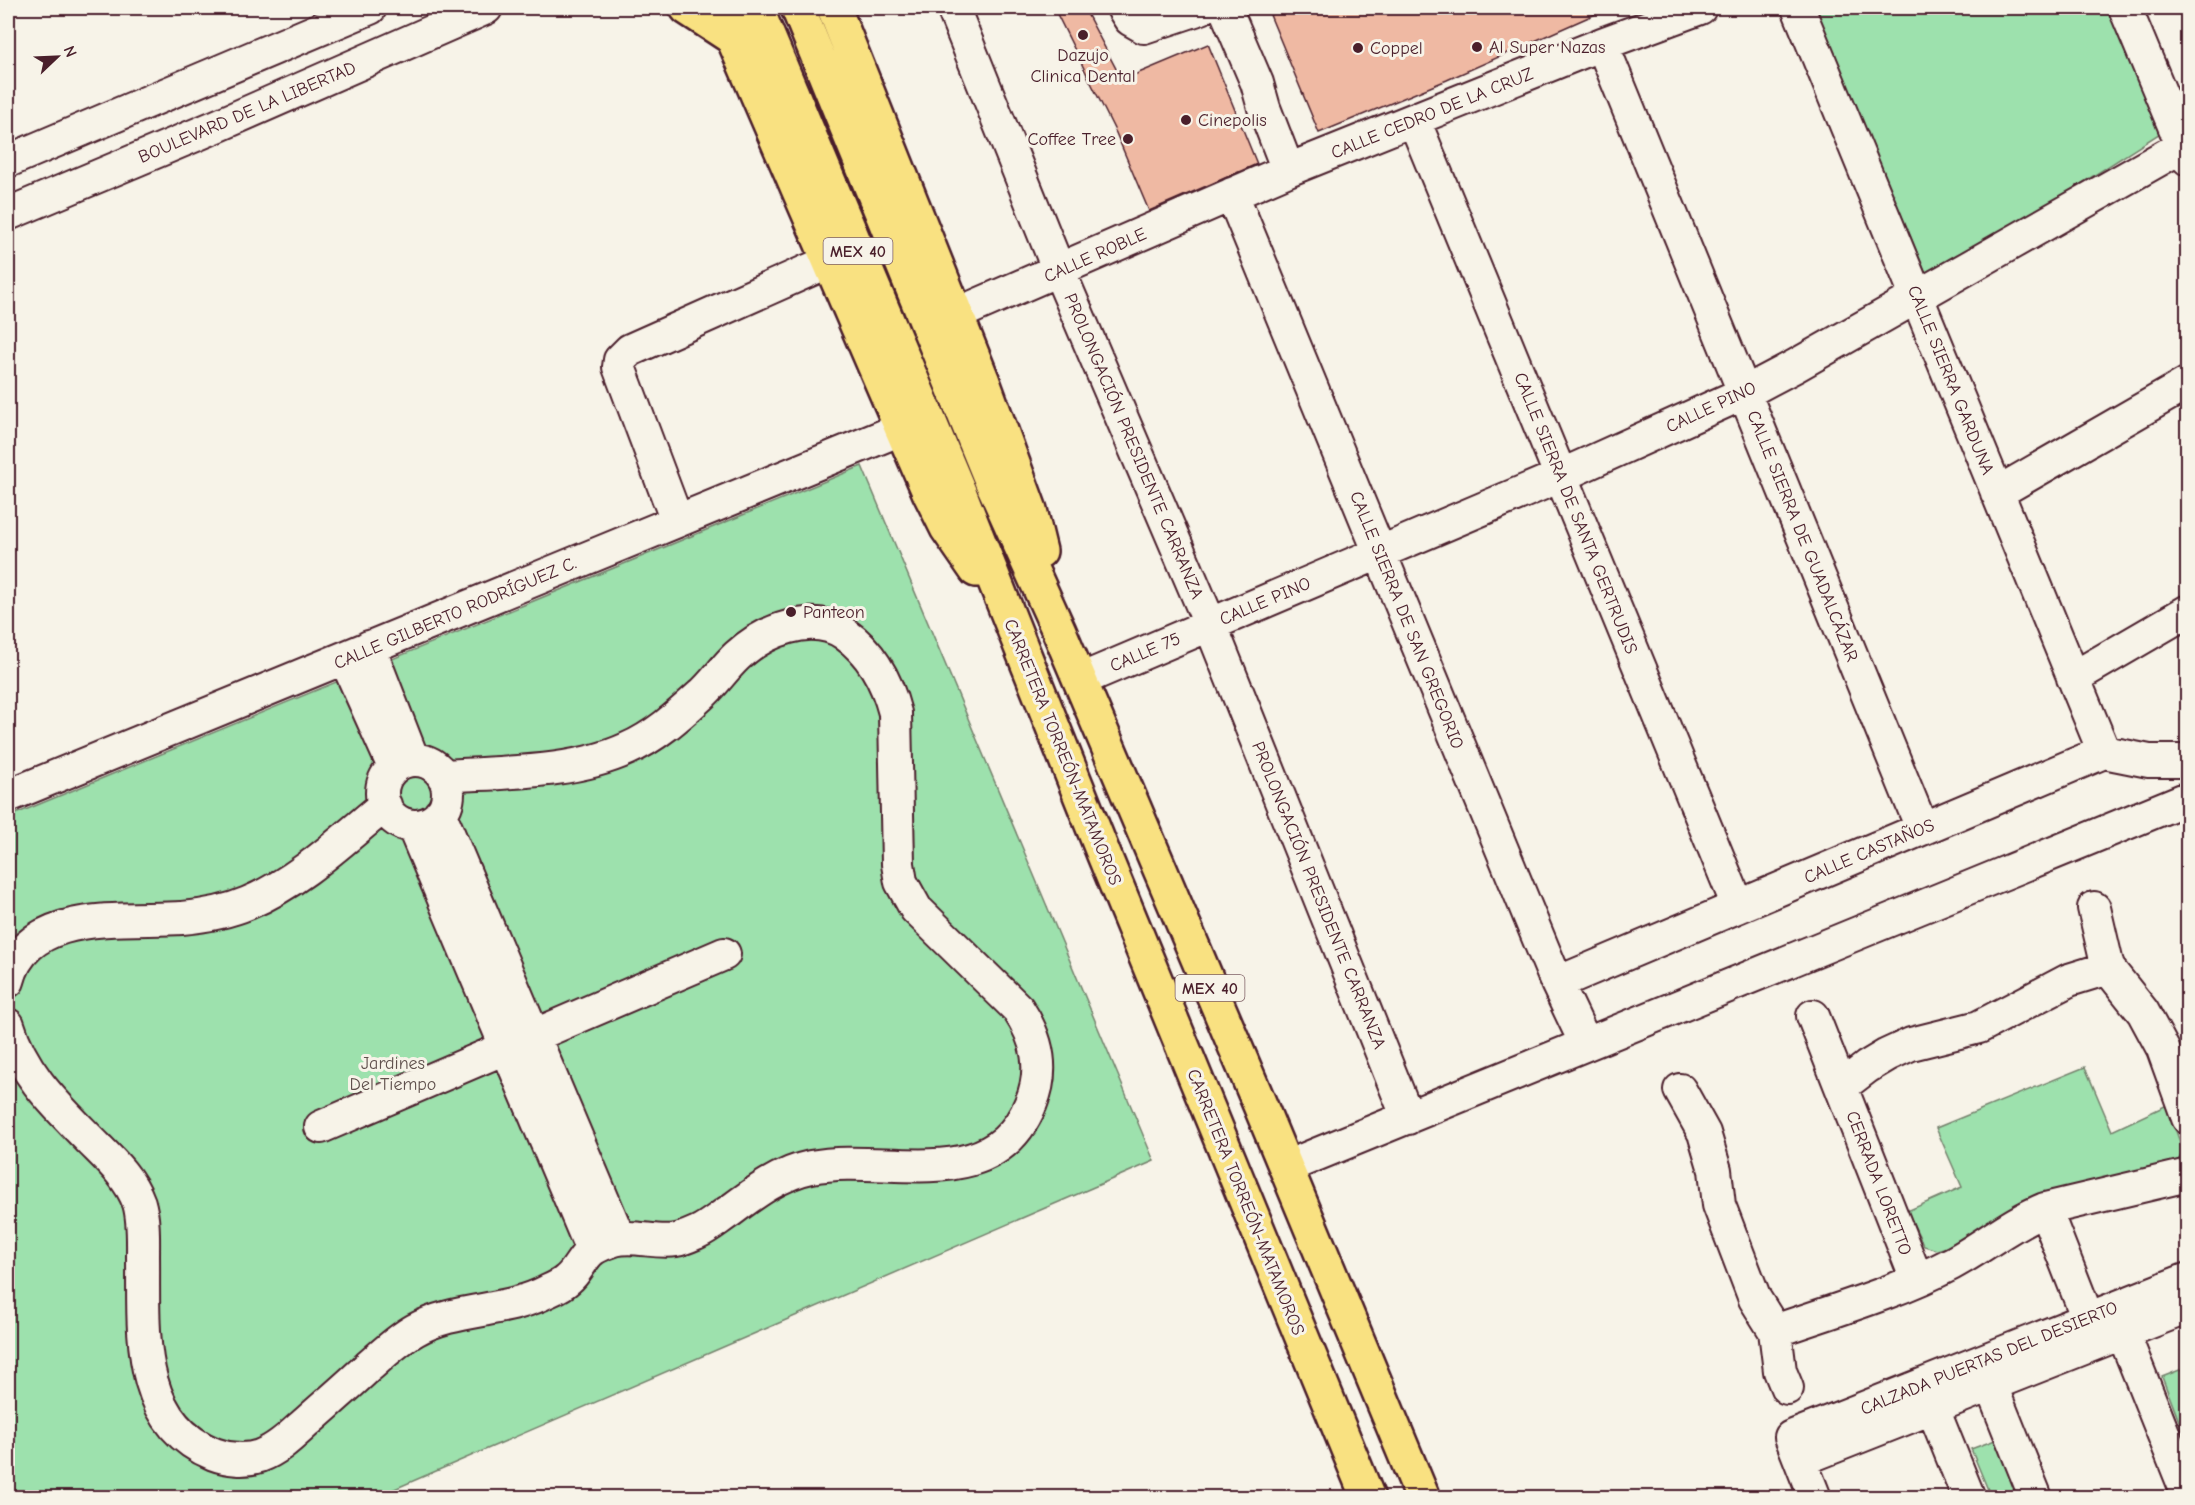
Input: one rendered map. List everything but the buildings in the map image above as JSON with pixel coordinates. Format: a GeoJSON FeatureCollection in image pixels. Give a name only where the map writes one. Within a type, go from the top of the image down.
{"type":"FeatureCollection","features":[{"type":"Feature","properties":{"kind":"highway"},"geometry":{"type":"LineString","coordinates":[[687,8],[726,17],[902,429],[947,528],[1006,609]]}},
{"type":"Feature","properties":{"kind":"highway","name":"CARRETERA TORREÓN-MATAMOROS"},"geometry":{"type":"LineString","coordinates":[[756,8],[960,494],[1104,855],[1368,1497]]}},
{"type":"Feature","properties":{"kind":"highway","name":"MEX 40"},"geometry":{"type":"LineString","coordinates":[[798,8],[991,480],[1080,680],[1423,1497]]}},
{"type":"Feature","properties":{"kind":"highway"},"geometry":{"type":"LineString","coordinates":[[834,8],[957,314],[1030,510],[1059,631]]}},
{"type":"Feature","properties":{"kind":"street","name":"BOULEVARD DE LA LIBERTAD"},"geometry":{"type":"LineString","coordinates":[[8,214],[218,126],[486,8]]}},
{"type":"Feature","properties":{"kind":"street","name":"PROLONGACIÓN PRESIDENTE CARRANZA"},"geometry":{"type":"LineString","coordinates":[[953,8],[1059,270],[1210,624],[1408,1118]]}},
{"type":"Feature","properties":{"kind":"street"},"geometry":{"type":"LineString","coordinates":[[1122,8],[1130,19],[1144,27],[1192,9]]}},
{"type":"Feature","properties":{"kind":"street"},"geometry":{"type":"LineString","coordinates":[[1225,8],[1257,83],[1288,170]]}},
{"type":"Feature","properties":{"kind":"street","name":"CALLE CEDRO DE LA CRUZ"},"geometry":{"type":"LineString","coordinates":[[1232,194],[1602,44],[1700,8]]}},
{"type":"Feature","properties":{"kind":"street","name":"CALLE SIERRA GARDUNA"},"geometry":{"type":"LineString","coordinates":[[1798,8],[2104,752]]}},
{"type":"Feature","properties":{"kind":"street"},"geometry":{"type":"LineString","coordinates":[[2125,8],[2186,149]]}},
{"type":"Feature","properties":{"kind":"street"},"geometry":{"type":"LineString","coordinates":[[8,161],[357,10],[369,59]]}},
{"type":"Feature","properties":{"kind":"street","name":"CALLE SIERRA DE GUADALCÁZAR"},"geometry":{"type":"LineString","coordinates":[[1602,44],[1922,828]]}},
{"type":"Feature","properties":{"kind":"street","name":"CALLE SIERRA DE SANTA GERTRUDIS"},"geometry":{"type":"LineString","coordinates":[[1414,120],[1738,906]]}},
{"type":"Feature","properties":{"kind":"street","name":"CALLE PINO"},"geometry":{"type":"LineString","coordinates":[[1210,624],[1560,476],[1744,393],[2186,149]]}},
{"type":"Feature","properties":{"kind":"street","name":"CALLE ROBLE"},"geometry":{"type":"LineString","coordinates":[[957,314],[1232,194]]}},
{"type":"Feature","properties":{"kind":"street","name":"CALLE SIERRA DE SAN GREGORIO"},"geometry":{"type":"LineString","coordinates":[[1232,194],[1557,983],[1586,1044]]}},
{"type":"Feature","properties":{"kind":"street"},"geometry":{"type":"LineString","coordinates":[[677,521],[619,367],[620,360],[630,350],[830,261]]}},
{"type":"Feature","properties":{"kind":"street"},"geometry":{"type":"LineString","coordinates":[[1997,493],[2187,383]]}},
{"type":"Feature","properties":{"kind":"street","name":"CALLE GILBERTO RODRÍGUEZ C."},"geometry":{"type":"LineString","coordinates":[[8,796],[902,429]]}},
{"type":"Feature","properties":{"kind":"street"},"geometry":{"type":"LineString","coordinates":[[2073,678],[2187,611]]}},
{"type":"Feature","properties":{"kind":"street"},"geometry":{"type":"LineString","coordinates":[[8,1025],[13,1043],[25,1067],[51,1100],[118,1169],[132,1189],[139,1205],[143,1228],[148,1375],[158,1402],[172,1424],[213,1453],[234,1459],[256,1458],[279,1446],[390,1348],[416,1330],[455,1315],[536,1297],[568,1279],[605,1244],[675,1240],[702,1231],[746,1199],[782,1177],[807,1168],[828,1164],[927,1166],[957,1164],[983,1156],[1010,1138],[1026,1117],[1036,1091],[1040,1064],[1036,1044],[1029,1026],[1018,1009],[916,909],[901,882],[898,864],[896,713],[890,691],[868,655],[839,630],[828,625],[800,624],[756,641],[737,656],[702,694],[652,736],[626,750],[594,760],[547,769],[443,776]]}},
{"type":"Feature","properties":{"kind":"street","name":"CALLE 75"},"geometry":{"type":"LineString","coordinates":[[1080,680],[1210,624]]}},
{"type":"Feature","properties":{"kind":"street"},"geometry":{"type":"LineString","coordinates":[[357,653],[403,764]]}},
{"type":"Feature","properties":{"kind":"street"},"geometry":{"type":"LineString","coordinates":[[2104,752],[2149,761],[2187,761]]}},
{"type":"Feature","properties":{"kind":"street","name":"CALLE CASTAÑOS"},"geometry":{"type":"LineString","coordinates":[[1557,983],[2104,752]]}},
{"type":"Feature","properties":{"kind":"street"},"geometry":{"type":"LineString","coordinates":[[425,761],[443,776],[448,795],[445,806],[426,820],[396,819],[385,805],[382,797],[384,781],[403,764],[425,761]]}},
{"type":"Feature","properties":{"kind":"street"},"geometry":{"type":"LineString","coordinates":[[1286,1167],[2187,798]]}},
{"type":"Feature","properties":{"kind":"street"},"geometry":{"type":"LineString","coordinates":[[8,981],[10,972],[21,953],[37,939],[57,929],[86,921],[183,918],[222,912],[275,891],[304,871],[385,805]]}},
{"type":"Feature","properties":{"kind":"street"},"geometry":{"type":"LineString","coordinates":[[426,820],[605,1244]]}},
{"type":"Feature","properties":{"kind":"street"},"geometry":{"type":"LineString","coordinates":[[2094,908],[2108,968],[2143,1012],[2163,1049],[2187,1118]]}},
{"type":"Feature","properties":{"kind":"street"},"geometry":{"type":"LineString","coordinates":[[321,1126],[724,954]]}},
{"type":"Feature","properties":{"kind":"street","name":"CERRADA LORETTO"},"geometry":{"type":"LineString","coordinates":[[1841,1087],[1867,1067],[1911,1044],[1979,1027],[2069,980],[2108,968]]}},
{"type":"Feature","properties":{"kind":"street","name":"CERRADA LORETTO"},"geometry":{"type":"LineString","coordinates":[[1813,1016],[1917,1280]]}},
{"type":"Feature","properties":{"kind":"street"},"geometry":{"type":"LineString","coordinates":[[1680,1090],[1704,1133],[1715,1170],[1719,1205],[1751,1289],[1775,1331],[1780,1371],[1787,1388]]}},
{"type":"Feature","properties":{"kind":"street"},"geometry":{"type":"LineString","coordinates":[[1775,1331],[1917,1280],[1952,1264],[2025,1218],[2045,1209],[2187,1175]]}},
{"type":"Feature","properties":{"kind":"street"},"geometry":{"type":"LineString","coordinates":[[2045,1209],[2088,1319]]}},
{"type":"Feature","properties":{"kind":"street","name":"CALZADA PUERTAS DEL DESIERTO"},"geometry":{"type":"LineString","coordinates":[[1873,1418],[1933,1409],[1991,1386],[2054,1346],[2088,1319],[2186,1304]]}},
{"type":"Feature","properties":{"kind":"street","name":"CALZADA PUERTAS DEL DESIERTO"},"geometry":{"type":"LineString","coordinates":[[1815,1497],[1796,1449],[2054,1346],[2123,1333],[2186,1304]]}},
{"type":"Feature","properties":{"kind":"street"},"geometry":{"type":"LineString","coordinates":[[2123,1333],[2187,1495]]}},
{"type":"Feature","properties":{"kind":"street"},"geometry":{"type":"LineString","coordinates":[[1991,1386],[2036,1497]]}},
{"type":"Feature","properties":{"kind":"street"},"geometry":{"type":"LineString","coordinates":[[1933,1409],[1969,1497]]}},
{"type":"Feature","properties":{"kind":"green space"},"geometry":{"type":"Polygon","coordinates":[[[1815,8],[2112,8],[2162,132],[1929,281],[1815,8]]]}},
{"type":"Feature","properties":{"kind":"green space","name":"Jardines Del Tiempo"},"geometry":{"type":"Polygon","coordinates":[[[862,466],[1154,1161],[376,1497],[8,1498],[8,817],[862,466]]]}},
{"type":"Feature","properties":{"kind":"green space"},"geometry":{"type":"Polygon","coordinates":[[[2085,1067],[2112,1131],[2167,1105],[2183,1151],[2177,1163],[1984,1227],[1950,1246],[1937,1250],[1924,1246],[1907,1211],[1962,1187],[1936,1128],[2085,1067]]]}},
{"type":"Feature","properties":{"kind":"green space"},"geometry":{"type":"Polygon","coordinates":[[[2187,1367],[2187,1442],[2162,1377],[2187,1367]]]}},
{"type":"Feature","properties":{"kind":"green space"},"geometry":{"type":"Polygon","coordinates":[[[2006,1436],[2030,1497],[1991,1497],[1971,1449],[2006,1436]]]}},
{"type":"Feature","properties":{"kind":"place","name":"Dazujo Clinica Dental"},"geometry":{"type":"Point","coordinates":[1083,35]}},
{"type":"Feature","properties":{"kind":"place","name":"Al Super Nazas"},"geometry":{"type":"Point","coordinates":[1477,47]}},
{"type":"Feature","properties":{"kind":"place","name":"Coppel"},"geometry":{"type":"Point","coordinates":[1358,48]}},
{"type":"Feature","properties":{"kind":"place","name":"Cinepolis"},"geometry":{"type":"Point","coordinates":[1186,120]}},
{"type":"Feature","properties":{"kind":"place","name":"Coffee Tree"},"geometry":{"type":"Point","coordinates":[1128,139]}},
{"type":"Feature","properties":{"kind":"place","name":"Panteon"},"geometry":{"type":"Point","coordinates":[791,612]}}]}
